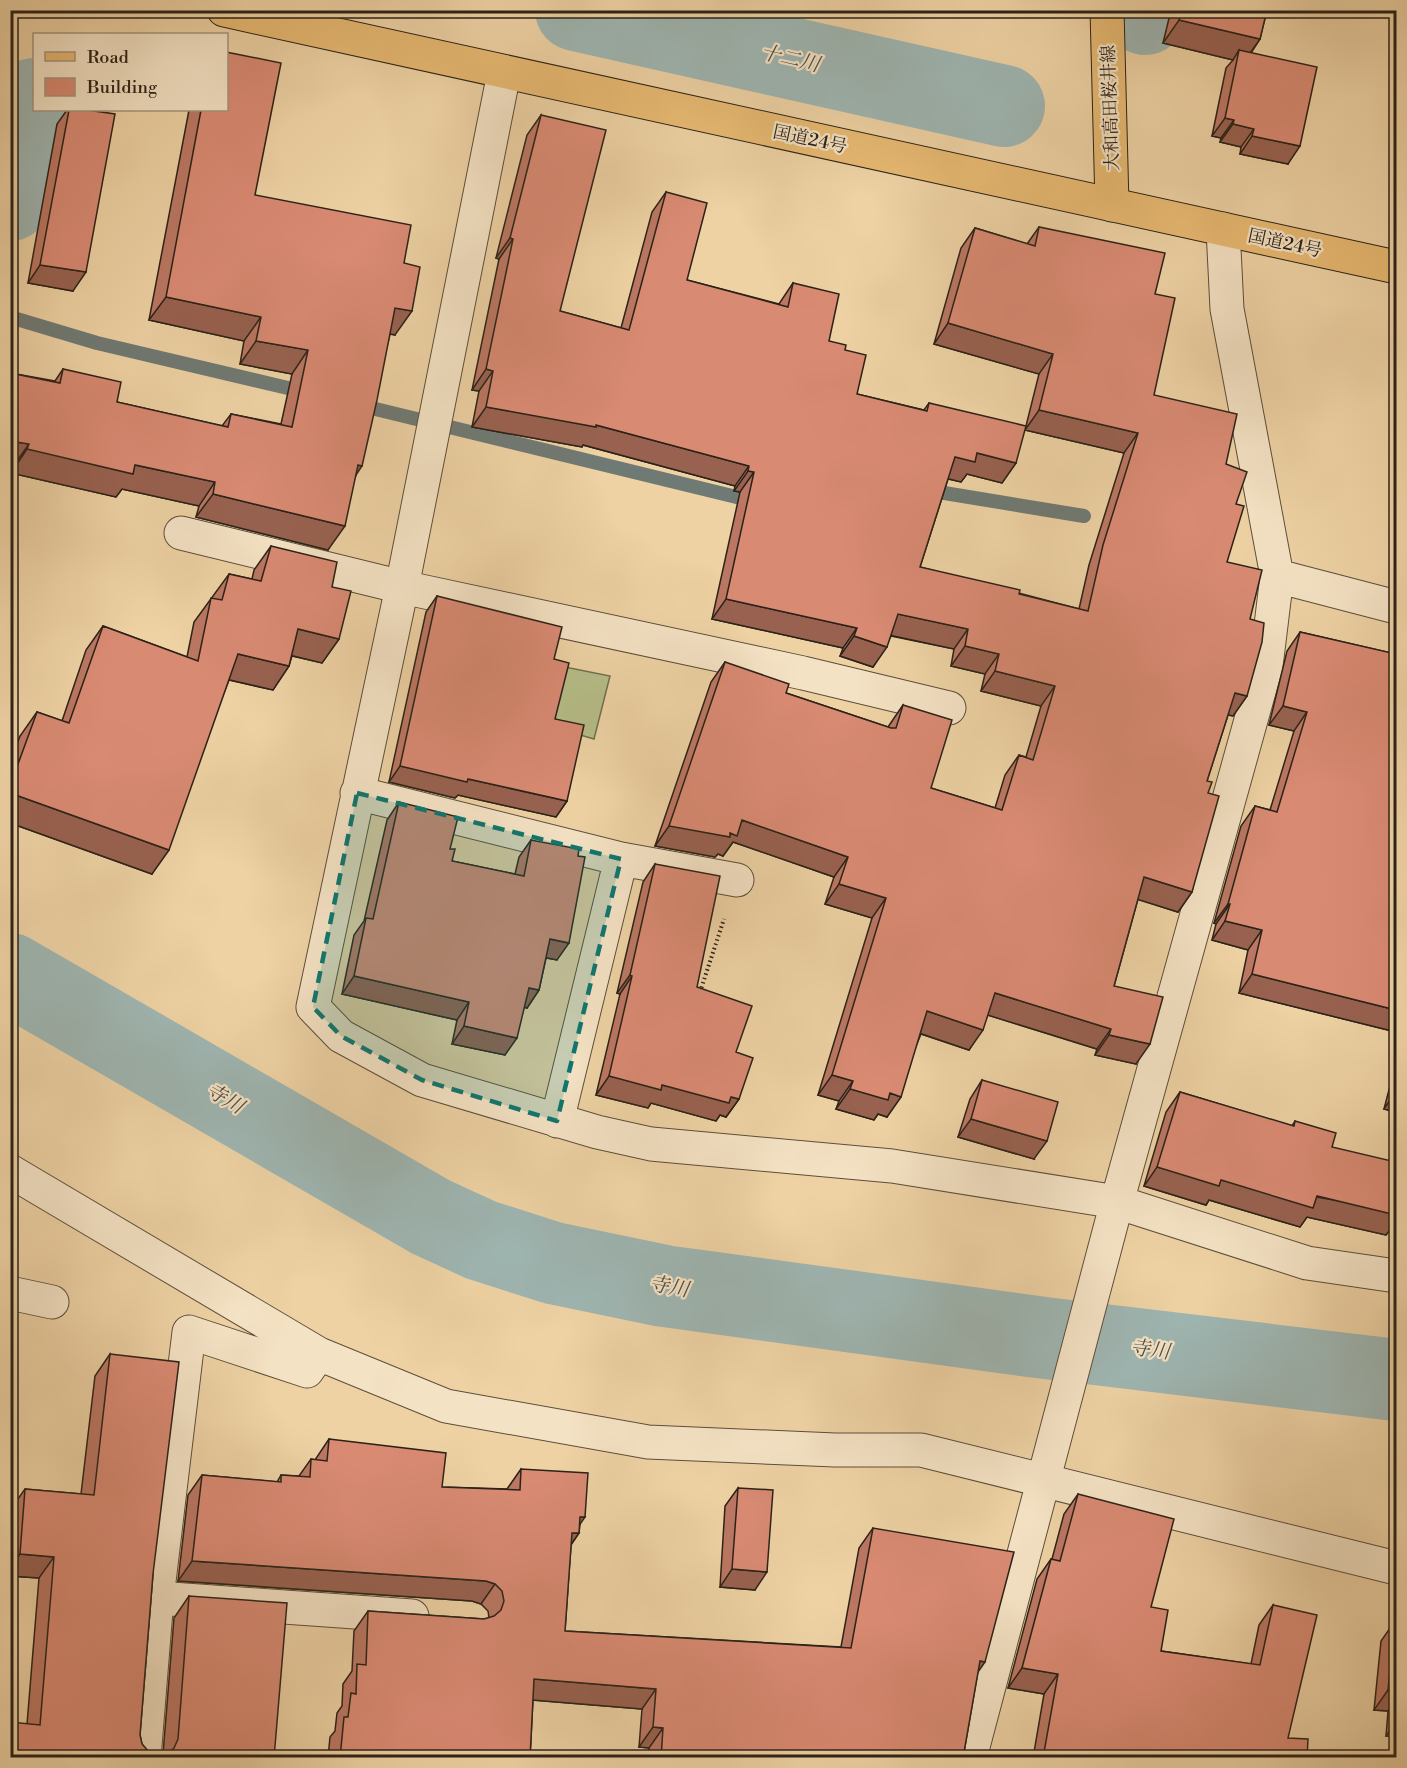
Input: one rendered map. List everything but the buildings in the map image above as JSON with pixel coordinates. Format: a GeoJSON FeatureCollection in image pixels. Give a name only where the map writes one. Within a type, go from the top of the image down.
{"type":"FeatureCollection","features":[{"type":"Feature","properties":{"kind":"main road","name":"国道24号"},"geometry":{"type":"LineString","coordinates":[[224,10],[1396,267]]}},
{"type":"Feature","properties":{"kind":"main road","name":"大和高田桜井線"},"geometry":{"type":"LineString","coordinates":[[1107,10],[1112,205]]}},
{"type":"Feature","properties":{"kind":"street"},"geometry":{"type":"LineString","coordinates":[[504,73],[402,587],[313,1007],[340,1036],[422,1080],[556,1120],[651,1144],[892,1166],[1115,1208],[1307,1263],[1396,1276]]}},
{"type":"Feature","properties":{"kind":"street"},"geometry":{"type":"LineString","coordinates":[[970,1758],[1115,1208],[1266,666],[1277,576],[1227,309],[1223,230]]}},
{"type":"Feature","properties":{"kind":"street"},"geometry":{"type":"LineString","coordinates":[[181,532],[402,587],[791,670],[949,708]]}},
{"type":"Feature","properties":{"kind":"street"},"geometry":{"type":"LineString","coordinates":[[1277,576],[1396,608]]}},
{"type":"Feature","properties":{"kind":"street"},"geometry":{"type":"LineString","coordinates":[[357,793],[621,860],[737,879]]}},
{"type":"Feature","properties":{"kind":"street"},"geometry":{"type":"LineString","coordinates":[[556,1120],[621,860]]}},
{"type":"Feature","properties":{"kind":"street"},"geometry":{"type":"LineString","coordinates":[[10,1171],[319,1354],[446,1406],[648,1442],[835,1450],[921,1450],[1045,1472],[1396,1568]]}},
{"type":"Feature","properties":{"kind":"street"},"geometry":{"type":"LineString","coordinates":[[10,1293],[52,1302]]}},
{"type":"Feature","properties":{"kind":"street"},"geometry":{"type":"LineString","coordinates":[[144,1758],[156,1598],[189,1332],[307,1371],[319,1354]]}},
{"type":"Feature","properties":{"kind":"street"},"geometry":{"type":"LineString","coordinates":[[156,1598],[447,1619]]}},
{"type":"Feature","properties":{"kind":"highlighted area"},"geometry":{"type":"Polygon","coordinates":[[[357,793],[621,859],[557,1121],[422,1080],[341,1036],[313,1007],[357,793]]]}},
{"type":"Feature","properties":{"kind":"green space"},"geometry":{"type":"Polygon","coordinates":[[[560,666],[610,676],[594,739],[543,724],[560,666]]]}},
{"type":"Feature","properties":{"kind":"waterway","name":"十二川"},"geometry":{"type":"LineString","coordinates":[[576,10],[1004,106]]}},
{"type":"Feature","properties":{"kind":"waterway","name":"十二川"},"geometry":{"type":"LineString","coordinates":[[1145,14],[1146,10]]}},
{"type":"Feature","properties":{"kind":"waterway","name":"十二川"},"geometry":{"type":"LineString","coordinates":[[10,200],[33,103]]}},
{"type":"Feature","properties":{"kind":"waterway"},"geometry":{"type":"LineString","coordinates":[[10,317],[97,343],[305,392]]}},
{"type":"Feature","properties":{"kind":"waterway"},"geometry":{"type":"LineString","coordinates":[[359,405],[757,502]]}},
{"type":"Feature","properties":{"kind":"waterway"},"geometry":{"type":"LineString","coordinates":[[926,490],[1084,516]]}},
{"type":"Feature","properties":{"kind":"waterway","name":"寺川"},"geometry":{"type":"LineString","coordinates":[[10,974],[431,1217],[481,1240],[553,1263],[664,1286],[1045,1338],[1396,1380]]}}]}
